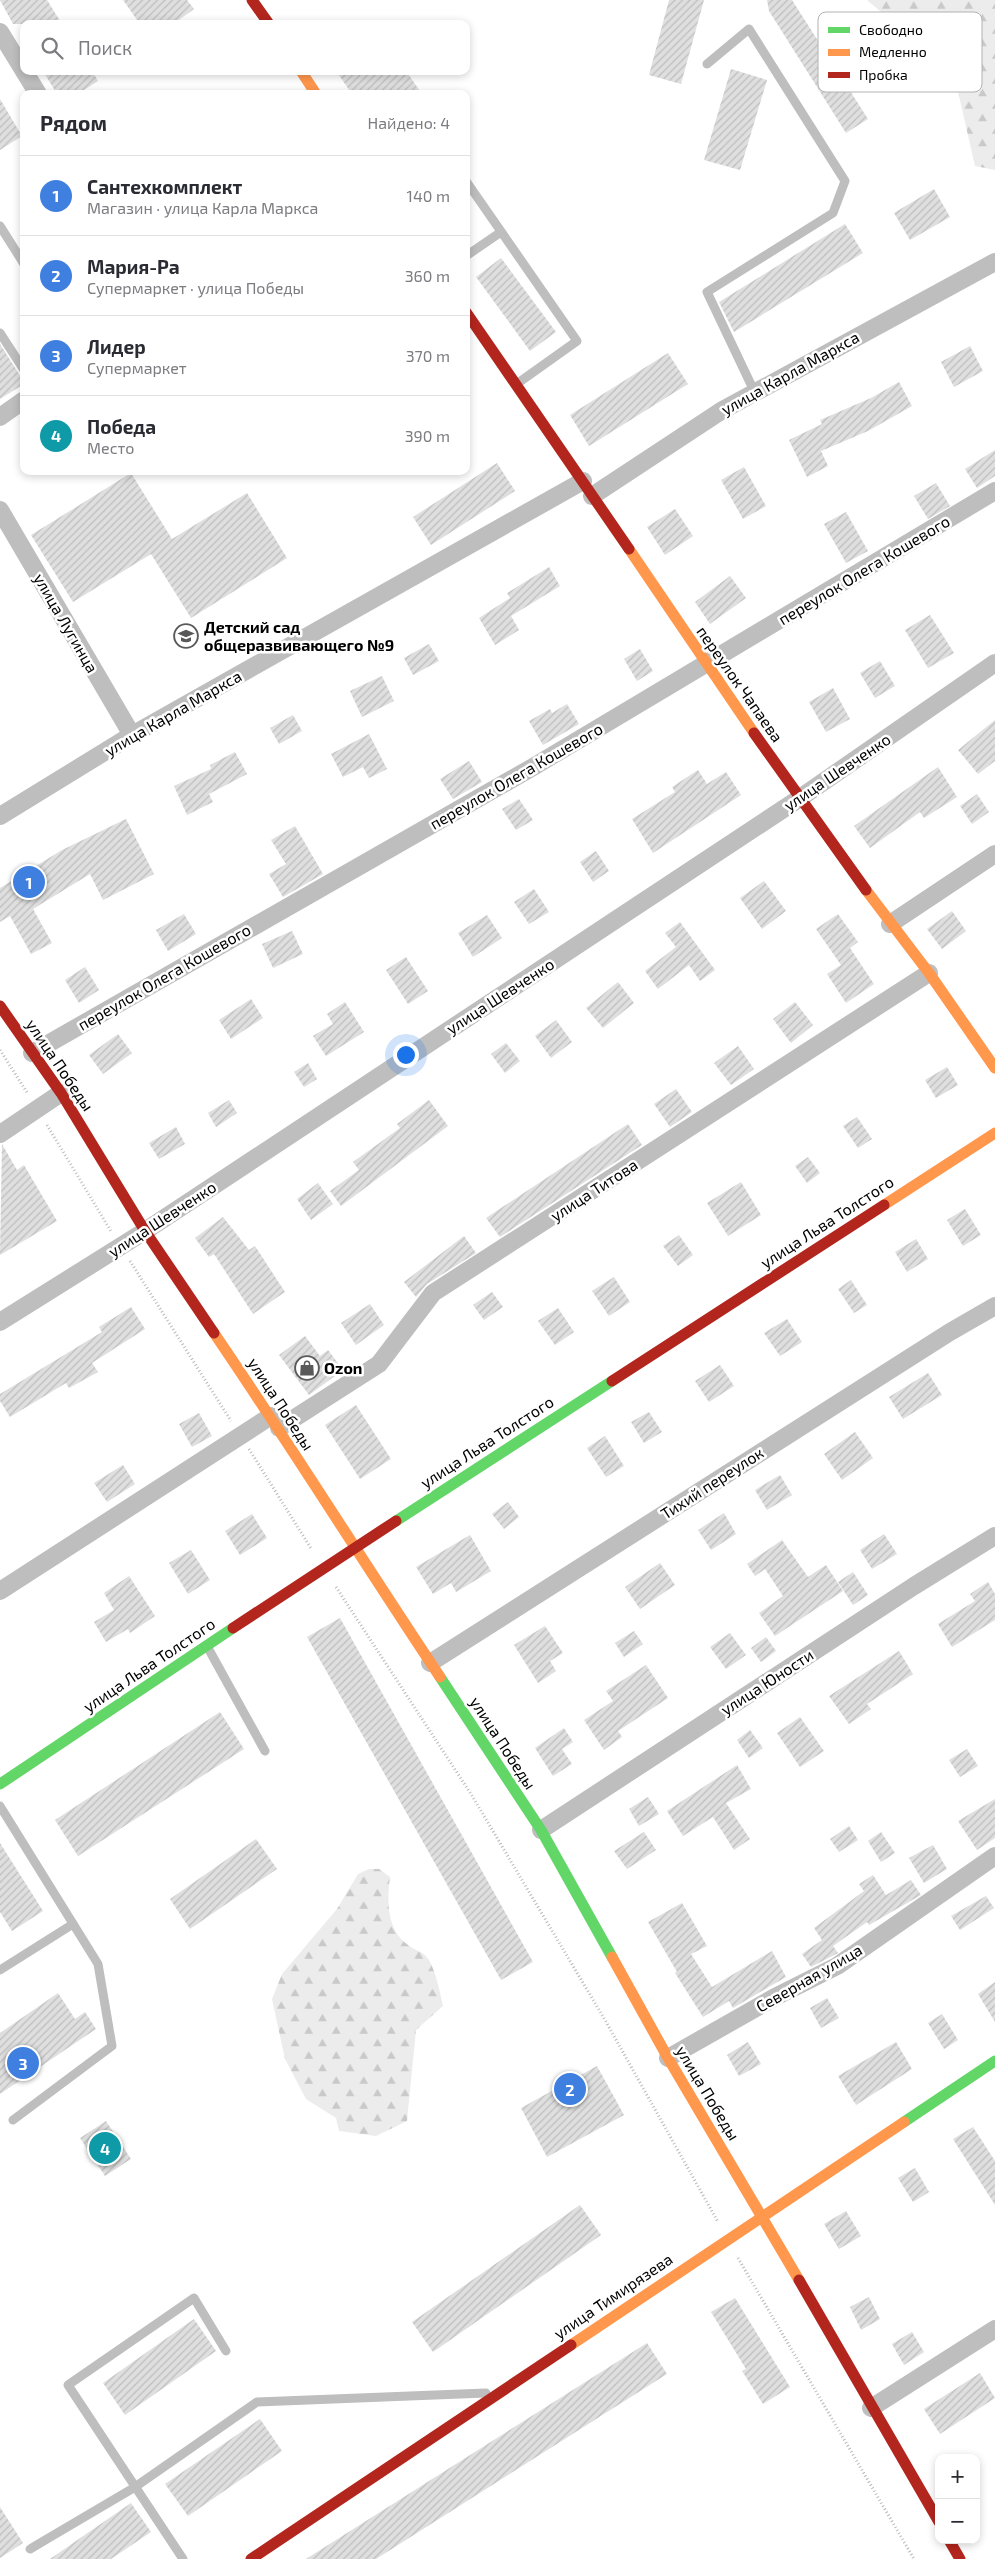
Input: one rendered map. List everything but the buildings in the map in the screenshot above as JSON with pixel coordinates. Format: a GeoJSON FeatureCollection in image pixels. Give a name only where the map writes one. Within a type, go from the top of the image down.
{"type":"FeatureCollection","features":[{"type":"Feature","properties":{"kind":"street"},"geometry":{"type":"LineString","coordinates":[[252,0],[265,20]]}},
{"type":"Feature","properties":{"kind":"street"},"geometry":{"type":"LineString","coordinates":[[0,32],[20,64]]}},
{"type":"Feature","properties":{"kind":"street"},"geometry":{"type":"LineString","coordinates":[[26,75],[36,90]]}},
{"type":"Feature","properties":{"kind":"street"},"geometry":{"type":"LineString","coordinates":[[304,75],[313,90]]}},
{"type":"Feature","properties":{"kind":"street","name":"улица Карла Маркса"},"geometry":{"type":"LineString","coordinates":[[0,816],[132,735],[588,488],[721,411],[995,262]]}},
{"type":"Feature","properties":{"kind":"street","name":"переулок Чапаева"},"geometry":{"type":"LineString","coordinates":[[470,318],[588,488],[706,665],[890,924],[929,973],[995,1068]]}},
{"type":"Feature","properties":{"kind":"street"},"geometry":{"type":"LineString","coordinates":[[0,417],[20,403]]}},
{"type":"Feature","properties":{"kind":"street","name":"переулок Олега Кошевого"},"geometry":{"type":"LineString","coordinates":[[32,1053],[533,767],[995,492]]}},
{"type":"Feature","properties":{"kind":"street","name":"улица Лугинца"},"geometry":{"type":"LineString","coordinates":[[0,510],[132,735]]}},
{"type":"Feature","properties":{"kind":"street","name":"улица Шевченко"},"geometry":{"type":"LineString","coordinates":[[0,1322],[145,1231],[800,798],[995,663]]}},
{"type":"Feature","properties":{"kind":"street"},"geometry":{"type":"LineString","coordinates":[[890,924],[995,854]]}},
{"type":"Feature","properties":{"kind":"street","name":"улица Титова"},"geometry":{"type":"LineString","coordinates":[[0,1591],[240,1436],[275,1422],[379,1364],[433,1294],[929,973]]}},
{"type":"Feature","properties":{"kind":"street","name":"улица Победы"},"geometry":{"type":"LineString","coordinates":[[0,1006],[62,1093],[145,1231],[275,1422],[354,1548],[541,1830],[668,2058],[762,2216],[871,2408],[935,2515]]}},
{"type":"Feature","properties":{"kind":"street"},"geometry":{"type":"LineString","coordinates":[[0,1134],[62,1093]]}},
{"type":"Feature","properties":{"kind":"street","name":"улица Льва Толстого"},"geometry":{"type":"LineString","coordinates":[[0,1784],[354,1548],[995,1133]]}},
{"type":"Feature","properties":{"kind":"street","name":"Тихий переулок"},"geometry":{"type":"LineString","coordinates":[[430,1663],[950,1332],[995,1306]]}},
{"type":"Feature","properties":{"kind":"street","name":"улица Юности"},"geometry":{"type":"LineString","coordinates":[[541,1830],[914,1586],[995,1536]]}},
{"type":"Feature","properties":{"kind":"street","name":"Северная улица"},"geometry":{"type":"LineString","coordinates":[[668,2058],[775,1997],[837,1966],[995,1856]]}},
{"type":"Feature","properties":{"kind":"street","name":"улица Тимирязева"},"geometry":{"type":"LineString","coordinates":[[251,2559],[995,2061]]}},
{"type":"Feature","properties":{"kind":"street"},"geometry":{"type":"LineString","coordinates":[[871,2408],[995,2330]]}},
{"type":"Feature","properties":{"kind":"street"},"geometry":{"type":"LineString","coordinates":[[951,2544],[960,2559]]}},
{"type":"Feature","properties":{"kind":"lane"},"geometry":{"type":"LineString","coordinates":[[707,64],[749,30],[845,181],[833,213],[707,292],[754,393]]}},
{"type":"Feature","properties":{"kind":"lane"},"geometry":{"type":"LineString","coordinates":[[470,187],[577,341],[516,384]]}},
{"type":"Feature","properties":{"kind":"lane"},"geometry":{"type":"LineString","coordinates":[[0,226],[20,258]]}},
{"type":"Feature","properties":{"kind":"lane"},"geometry":{"type":"LineString","coordinates":[[470,253],[501,232]]}},
{"type":"Feature","properties":{"kind":"lane"},"geometry":{"type":"LineString","coordinates":[[0,333],[20,364]]}},
{"type":"Feature","properties":{"kind":"lane"},"geometry":{"type":"LineString","coordinates":[[207,1646],[265,1751]]}},
{"type":"Feature","properties":{"kind":"lane"},"geometry":{"type":"LineString","coordinates":[[0,1806],[98,1964],[112,2046],[13,2120]]}},
{"type":"Feature","properties":{"kind":"lane"},"geometry":{"type":"LineString","coordinates":[[0,1970],[73,1924]]}},
{"type":"Feature","properties":{"kind":"lane"},"geometry":{"type":"LineString","coordinates":[[183,2559],[68,2385],[194,2298],[226,2351]]}},
{"type":"Feature","properties":{"kind":"lane"},"geometry":{"type":"LineString","coordinates":[[30,2549],[135,2487],[257,2402],[498,2393]]}},
{"type":"Feature","properties":{"kind":"path"},"geometry":{"type":"LineString","coordinates":[[0,1050],[120,1246],[240,1436],[471,1794],[605,2020],[727,2239],[914,2559]]}},
{"type":"Feature","properties":{"kind":"green space"},"geometry":{"type":"Polygon","coordinates":[[[867,0],[995,0],[995,170],[975,166],[958,92],[982,92],[982,12],[881,12],[867,0]]]}},
{"type":"Feature","properties":{"kind":"green space"},"geometry":{"type":"Polygon","coordinates":[[[369,1869],[379,1869],[390,1877],[388,1895],[390,1914],[395,1931],[410,1946],[425,1955],[429,1960],[437,1979],[443,2006],[416,2030],[407,2121],[376,2136],[339,2131],[336,2118],[306,2099],[285,2059],[272,1999],[282,1974],[337,1909],[358,1874],[369,1869]]]}},
{"type":"Feature","properties":{"kind":"traffic: fast"},"geometry":{"type":"LineString","coordinates":[[396,1521],[612,1381]]}},
{"type":"Feature","properties":{"kind":"traffic: fast"},"geometry":{"type":"LineString","coordinates":[[0,1784],[233,1628]]}},
{"type":"Feature","properties":{"kind":"traffic: fast"},"geometry":{"type":"LineString","coordinates":[[440,1677],[541,1830],[612,1957]]}},
{"type":"Feature","properties":{"kind":"traffic: fast"},"geometry":{"type":"LineString","coordinates":[[904,2122],[995,2061]]}},
{"type":"Feature","properties":{"kind":"traffic: slow"},"geometry":{"type":"LineString","coordinates":[[304,75],[313,90]]}},
{"type":"Feature","properties":{"kind":"traffic: slow"},"geometry":{"type":"LineString","coordinates":[[629,549],[754,733]]}},
{"type":"Feature","properties":{"kind":"traffic: slow"},"geometry":{"type":"LineString","coordinates":[[866,890],[929,973],[995,1068]]}},
{"type":"Feature","properties":{"kind":"traffic: slow"},"geometry":{"type":"LineString","coordinates":[[884,1205],[995,1133]]}},
{"type":"Feature","properties":{"kind":"traffic: slow"},"geometry":{"type":"LineString","coordinates":[[214,1333],[440,1677]]}},
{"type":"Feature","properties":{"kind":"traffic: slow"},"geometry":{"type":"LineString","coordinates":[[612,1957],[668,2058],[799,2280]]}},
{"type":"Feature","properties":{"kind":"traffic: slow"},"geometry":{"type":"LineString","coordinates":[[571,2345],[904,2122]]}},
{"type":"Feature","properties":{"kind":"traffic: jam"},"geometry":{"type":"LineString","coordinates":[[252,0],[266,20]]}},
{"type":"Feature","properties":{"kind":"traffic: jam"},"geometry":{"type":"LineString","coordinates":[[470,318],[629,549]]}},
{"type":"Feature","properties":{"kind":"traffic: jam"},"geometry":{"type":"LineString","coordinates":[[754,733],[866,890]]}},
{"type":"Feature","properties":{"kind":"traffic: jam"},"geometry":{"type":"LineString","coordinates":[[0,1006],[61,1093],[145,1231],[214,1333]]}},
{"type":"Feature","properties":{"kind":"traffic: jam"},"geometry":{"type":"LineString","coordinates":[[612,1381],[884,1205]]}},
{"type":"Feature","properties":{"kind":"traffic: jam"},"geometry":{"type":"LineString","coordinates":[[233,1628],[396,1521]]}},
{"type":"Feature","properties":{"kind":"traffic: jam"},"geometry":{"type":"LineString","coordinates":[[799,2280],[935,2515]]}},
{"type":"Feature","properties":{"kind":"traffic: jam"},"geometry":{"type":"LineString","coordinates":[[251,2559],[571,2345]]}},
{"type":"Feature","properties":{"kind":"traffic: jam"},"geometry":{"type":"LineString","coordinates":[[951,2544],[960,2559]]}},
{"type":"Feature","properties":{"kind":"place","name":"Детский сад общеразвивающего №9"},"geometry":{"type":"Point","coordinates":[186,636]}},
{"type":"Feature","properties":{"kind":"place","name":"Сантехкомплект"},"geometry":{"type":"Point","coordinates":[29,882]}},
{"type":"Feature","properties":{"kind":"place","name":"Ozon"},"geometry":{"type":"Point","coordinates":[307,1368]}},
{"type":"Feature","properties":{"kind":"place","name":"Лидер"},"geometry":{"type":"Point","coordinates":[23,2063]}},
{"type":"Feature","properties":{"kind":"place","name":"Мария-Ра"},"geometry":{"type":"Point","coordinates":[570,2089]}},
{"type":"Feature","properties":{"kind":"place","name":"Победа"},"geometry":{"type":"Point","coordinates":[105,2148]}}]}
